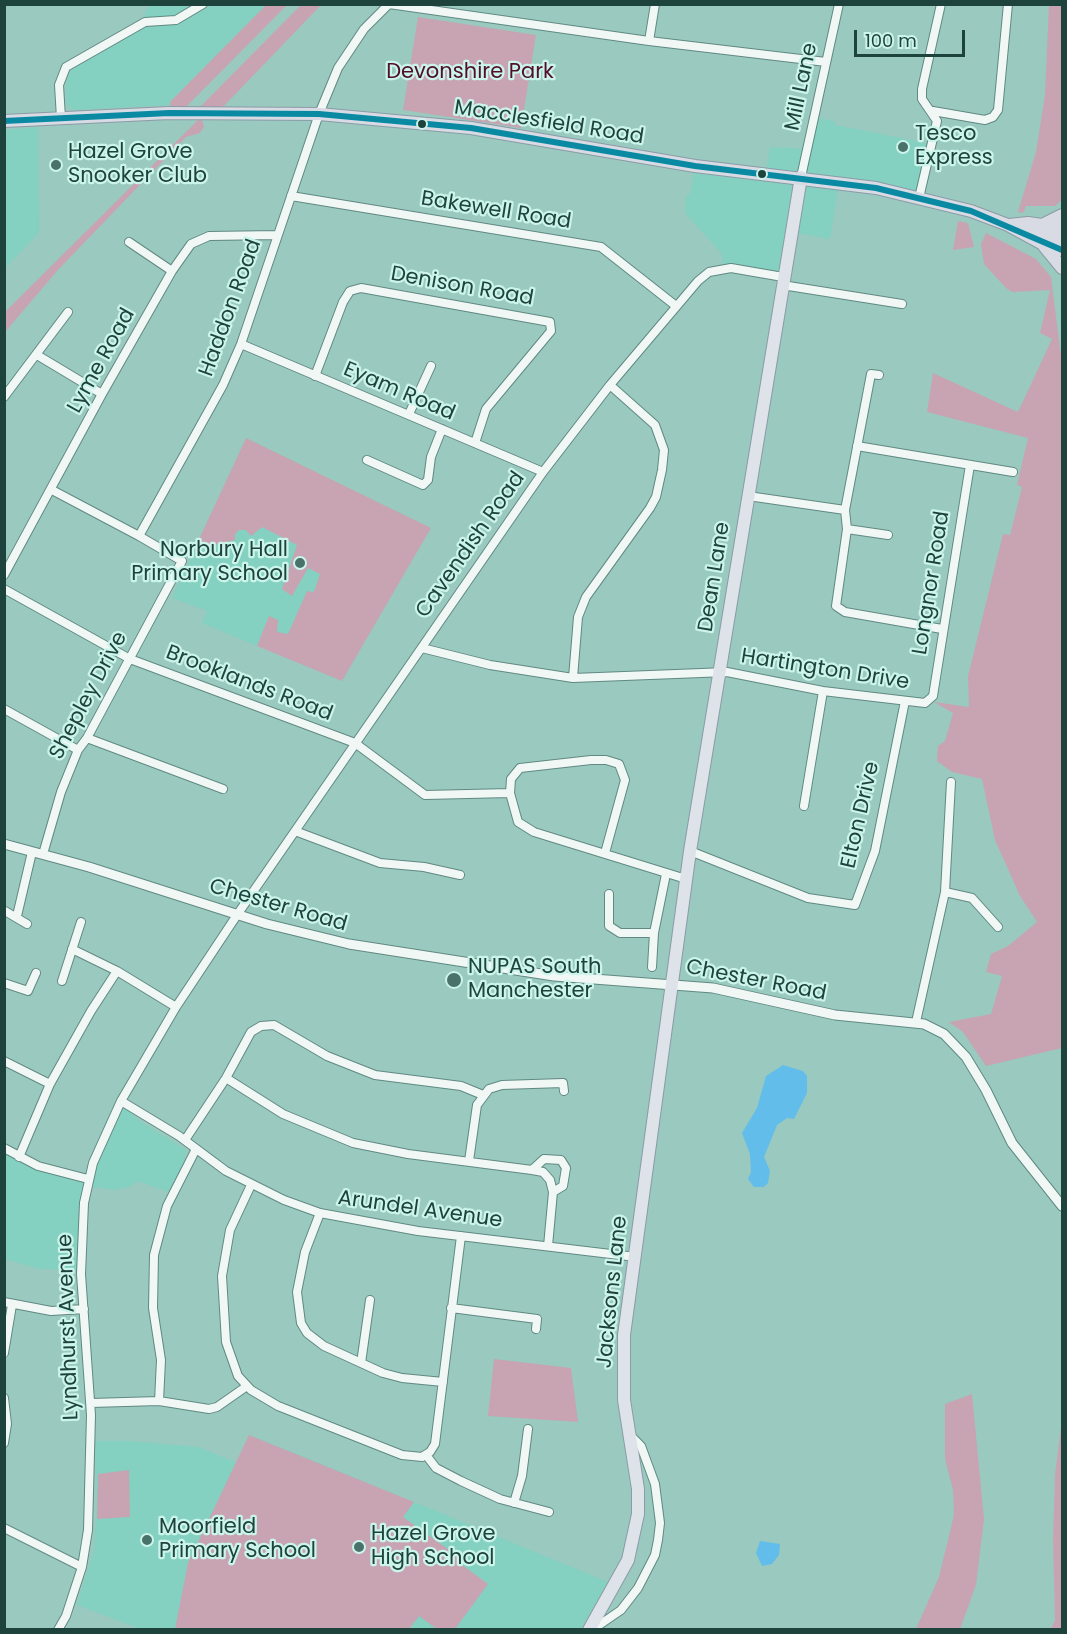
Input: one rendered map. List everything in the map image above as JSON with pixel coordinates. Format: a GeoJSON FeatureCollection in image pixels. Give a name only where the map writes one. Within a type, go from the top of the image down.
{"type":"FeatureCollection","features":[{"type":"Feature","properties":{"kind":"highway","name":"Macclesfield Road"},"geometry":{"type":"LineString","coordinates":[[4,121],[169,114],[319,114],[471,128],[694,166],[865,186],[971,211],[1012,225],[1043,244],[1062,250]]}},
{"type":"Feature","properties":{"kind":"highway"},"geometry":{"type":"LineString","coordinates":[[1041,225],[1062,215]]}},
{"type":"Feature","properties":{"kind":"highway","name":"Macclesfield Road"},"geometry":{"type":"LineString","coordinates":[[1012,225],[1062,228]]}},
{"type":"Feature","properties":{"kind":"highway"},"geometry":{"type":"LineString","coordinates":[[1012,225],[1062,238]]}},
{"type":"Feature","properties":{"kind":"highway"},"geometry":{"type":"LineString","coordinates":[[1043,244],[1062,268]]}},
{"type":"Feature","properties":{"kind":"main road","name":"Dean Lane"},"geometry":{"type":"LineString","coordinates":[[671,984],[690,851],[801,177]]}},
{"type":"Feature","properties":{"kind":"main road","name":"Jacksons Lane"},"geometry":{"type":"LineString","coordinates":[[590,1629],[616,1585],[635,1535],[638,1489],[622,1370],[624,1335],[671,984]]}},
{"type":"Feature","properties":{"kind":"street"},"geometry":{"type":"LineString","coordinates":[[61,118],[59,85],[66,67],[145,22],[154,19],[176,20],[203,4]]}},
{"type":"Feature","properties":{"kind":"street"},"geometry":{"type":"LineString","coordinates":[[389,4],[649,41],[826,62]]}},
{"type":"Feature","properties":{"kind":"street","name":"Haddon Road"},"geometry":{"type":"LineString","coordinates":[[140,536],[224,386],[241,344],[319,114],[338,68],[364,29],[389,4]]}},
{"type":"Feature","properties":{"kind":"street"},"geometry":{"type":"LineString","coordinates":[[649,41],[655,4]]}},
{"type":"Feature","properties":{"kind":"street","name":"Mill Lane"},"geometry":{"type":"LineString","coordinates":[[801,177],[839,4]]}},
{"type":"Feature","properties":{"kind":"street"},"geometry":{"type":"LineString","coordinates":[[919,198],[937,121],[933,111],[922,99],[922,89],[941,4]]}},
{"type":"Feature","properties":{"kind":"street"},"geometry":{"type":"LineString","coordinates":[[933,111],[985,120],[993,117],[998,110],[1008,4]]}},
{"type":"Feature","properties":{"kind":"street","name":"Bakewell Road"},"geometry":{"type":"LineString","coordinates":[[291,196],[601,247],[676,306]]}},
{"type":"Feature","properties":{"kind":"street","name":"Lyme Road"},"geometry":{"type":"LineString","coordinates":[[4,574],[52,490],[102,394],[172,271],[191,244],[209,236],[277,235]]}},
{"type":"Feature","properties":{"kind":"street"},"geometry":{"type":"LineString","coordinates":[[129,242],[172,271]]}},
{"type":"Feature","properties":{"kind":"street","name":"Cavendish Road"},"geometry":{"type":"LineString","coordinates":[[237,915],[543,472],[610,385],[698,280],[715,269],[731,268],[783,281]]}},
{"type":"Feature","properties":{"kind":"street"},"geometry":{"type":"LineString","coordinates":[[783,281],[902,304]]}},
{"type":"Feature","properties":{"kind":"street","name":"Denison Road"},"geometry":{"type":"LineString","coordinates":[[315,376],[343,302],[350,291],[361,288],[550,322],[551,331],[486,409],[475,443]]}},
{"type":"Feature","properties":{"kind":"street"},"geometry":{"type":"LineString","coordinates":[[4,397],[68,312]]}},
{"type":"Feature","properties":{"kind":"street","name":"Eyam Road"},"geometry":{"type":"LineString","coordinates":[[241,344],[543,472]]}},
{"type":"Feature","properties":{"kind":"street"},"geometry":{"type":"LineString","coordinates":[[37,355],[102,394]]}},
{"type":"Feature","properties":{"kind":"street"},"geometry":{"type":"LineString","coordinates":[[409,414],[431,366]]}},
{"type":"Feature","properties":{"kind":"street"},"geometry":{"type":"LineString","coordinates":[[879,375],[871,374],[845,510],[847,530],[836,606],[845,612],[942,629]]}},
{"type":"Feature","properties":{"kind":"street"},"geometry":{"type":"LineString","coordinates":[[573,678],[578,617],[586,597],[651,508],[662,470],[662,442],[655,425],[610,385]]}},
{"type":"Feature","properties":{"kind":"street"},"geometry":{"type":"LineString","coordinates":[[367,460],[423,485],[428,480],[430,457],[442,429]]}},
{"type":"Feature","properties":{"kind":"street"},"geometry":{"type":"LineString","coordinates":[[857,446],[1014,472]]}},
{"type":"Feature","properties":{"kind":"street","name":"Longnor Road"},"geometry":{"type":"LineString","coordinates":[[925,703],[933,696],[970,465]]}},
{"type":"Feature","properties":{"kind":"street"},"geometry":{"type":"LineString","coordinates":[[52,490],[140,536]]}},
{"type":"Feature","properties":{"kind":"street"},"geometry":{"type":"LineString","coordinates":[[748,496],[845,510]]}},
{"type":"Feature","properties":{"kind":"street"},"geometry":{"type":"LineString","coordinates":[[847,530],[888,535]]}},
{"type":"Feature","properties":{"kind":"street","name":"Shepley Drive"},"geometry":{"type":"LineString","coordinates":[[43,854],[78,750],[87,738],[182,561],[140,536]]}},
{"type":"Feature","properties":{"kind":"street","name":"Brooklands Road"},"geometry":{"type":"LineString","coordinates":[[4,589],[130,658],[355,743],[425,795],[510,793]]}},
{"type":"Feature","properties":{"kind":"street","name":"Hartington Drive"},"geometry":{"type":"LineString","coordinates":[[422,648],[490,665],[573,678],[719,672],[823,691],[925,703]]}},
{"type":"Feature","properties":{"kind":"street"},"geometry":{"type":"LineString","coordinates":[[804,806],[823,691]]}},
{"type":"Feature","properties":{"kind":"street","name":"Elton Drive"},"geometry":{"type":"LineString","coordinates":[[690,851],[808,898],[855,905],[875,851],[905,701]]}},
{"type":"Feature","properties":{"kind":"street"},"geometry":{"type":"LineString","coordinates":[[4,709],[78,750]]}},
{"type":"Feature","properties":{"kind":"street"},"geometry":{"type":"LineString","coordinates":[[87,738],[223,789]]}},
{"type":"Feature","properties":{"kind":"street"},"geometry":{"type":"LineString","coordinates":[[605,853],[625,780],[619,764],[606,760],[520,768],[511,778],[510,793],[518,822],[534,832],[686,879]]}},
{"type":"Feature","properties":{"kind":"street"},"geometry":{"type":"LineString","coordinates":[[916,1022],[945,892],[951,782]]}},
{"type":"Feature","properties":{"kind":"street"},"geometry":{"type":"LineString","coordinates":[[295,831],[380,863],[424,867],[460,875]]}},
{"type":"Feature","properties":{"kind":"street","name":"Chester Road"},"geometry":{"type":"LineString","coordinates":[[4,844],[147,885],[237,915],[349,944],[442,961],[556,976],[713,988],[835,1014],[916,1022],[944,1034],[966,1057],[986,1090],[1012,1143],[1062,1206]]}},
{"type":"Feature","properties":{"kind":"street"},"geometry":{"type":"LineString","coordinates":[[17,916],[32,852]]}},
{"type":"Feature","properties":{"kind":"street"},"geometry":{"type":"LineString","coordinates":[[652,967],[654,933],[666,874]]}},
{"type":"Feature","properties":{"kind":"street"},"geometry":{"type":"LineString","coordinates":[[945,892],[972,898],[998,927]]}},
{"type":"Feature","properties":{"kind":"street"},"geometry":{"type":"LineString","coordinates":[[609,894],[609,926],[620,933],[654,933]]}},
{"type":"Feature","properties":{"kind":"street"},"geometry":{"type":"LineString","coordinates":[[5,911],[17,916],[27,924]]}},
{"type":"Feature","properties":{"kind":"street","name":"Lyndhurst Avenue"},"geometry":{"type":"LineString","coordinates":[[58,1629],[66,1616],[82,1567],[88,1530],[91,1402],[81,1251],[88,1179],[121,1101],[176,1006],[237,915]]}},
{"type":"Feature","properties":{"kind":"street"},"geometry":{"type":"LineString","coordinates":[[62,981],[81,922]]}},
{"type":"Feature","properties":{"kind":"street"},"geometry":{"type":"LineString","coordinates":[[72,949],[117,971],[176,1006]]}},
{"type":"Feature","properties":{"kind":"street"},"geometry":{"type":"LineString","coordinates":[[19,1157],[50,1084],[91,1011],[117,971]]}},
{"type":"Feature","properties":{"kind":"street"},"geometry":{"type":"LineString","coordinates":[[25,999],[36,974]]}},
{"type":"Feature","properties":{"kind":"street"},"geometry":{"type":"LineString","coordinates":[[4,983],[28,991]]}},
{"type":"Feature","properties":{"kind":"street"},"geometry":{"type":"LineString","coordinates":[[185,1140],[226,1078],[251,1032],[261,1026],[274,1025],[327,1056],[375,1075],[461,1086],[483,1095]]}},
{"type":"Feature","properties":{"kind":"street"},"geometry":{"type":"LineString","coordinates":[[4,1061],[50,1084]]}},
{"type":"Feature","properties":{"kind":"street"},"geometry":{"type":"LineString","coordinates":[[226,1078],[283,1114],[353,1143],[408,1154],[543,1172],[550,1180],[553,1192],[548,1246]]}},
{"type":"Feature","properties":{"kind":"street"},"geometry":{"type":"LineString","coordinates":[[469,1161],[474,1118],[483,1095],[489,1089],[501,1085],[564,1083]]}},
{"type":"Feature","properties":{"kind":"street","name":"Arundel Avenue"},"geometry":{"type":"LineString","coordinates":[[121,1101],[185,1140],[251,1185],[320,1214],[368,1224],[636,1257]]}},
{"type":"Feature","properties":{"kind":"street"},"geometry":{"type":"LineString","coordinates":[[4,1148],[38,1166],[88,1179]]}},
{"type":"Feature","properties":{"kind":"street"},"geometry":{"type":"LineString","coordinates":[[159,1401],[161,1360],[153,1308],[154,1255],[166,1206],[196,1149]]}},
{"type":"Feature","properties":{"kind":"street"},"geometry":{"type":"LineString","coordinates":[[532,1170],[544,1159],[561,1160],[565,1163],[562,1186],[553,1192]]}},
{"type":"Feature","properties":{"kind":"street"},"geometry":{"type":"LineString","coordinates":[[251,1185],[230,1230],[222,1276],[226,1342],[238,1376],[246,1386],[278,1406],[412,1458],[426,1455],[435,1444],[461,1236]]}},
{"type":"Feature","properties":{"kind":"street"},"geometry":{"type":"LineString","coordinates":[[320,1214],[311,1232],[297,1292],[301,1323],[307,1333],[324,1346],[402,1378],[443,1382]]}},
{"type":"Feature","properties":{"kind":"street"},"geometry":{"type":"LineString","coordinates":[[361,1363],[370,1300]]}},
{"type":"Feature","properties":{"kind":"street"},"geometry":{"type":"LineString","coordinates":[[4,1353],[8,1304],[51,1311],[84,1309]]}},
{"type":"Feature","properties":{"kind":"street"},"geometry":{"type":"LineString","coordinates":[[451,1308],[537,1319],[536,1329]]}},
{"type":"Feature","properties":{"kind":"street"},"geometry":{"type":"LineString","coordinates":[[91,1402],[159,1401],[209,1409],[246,1386]]}},
{"type":"Feature","properties":{"kind":"street"},"geometry":{"type":"LineString","coordinates":[[4,1398],[7,1424],[4,1443]]}},
{"type":"Feature","properties":{"kind":"street"},"geometry":{"type":"LineString","coordinates":[[514,1503],[522,1476],[528,1429]]}},
{"type":"Feature","properties":{"kind":"street"},"geometry":{"type":"LineString","coordinates":[[590,1629],[621,1610],[638,1588],[655,1555],[658,1540],[660,1522],[655,1484],[641,1446],[629,1434]]}},
{"type":"Feature","properties":{"kind":"street"},"geometry":{"type":"LineString","coordinates":[[426,1455],[436,1468],[514,1503],[549,1512]]}},
{"type":"Feature","properties":{"kind":"street"},"geometry":{"type":"LineString","coordinates":[[4,1528],[82,1567]]}},
{"type":"Feature","properties":{"kind":"shaded area"},"geometry":{"type":"Polygon","coordinates":[[[152,5],[266,5],[170,102],[170,105],[74,110],[69,107],[66,103],[66,81],[76,59],[145,22],[145,12],[152,5]]]}},
{"type":"Feature","properties":{"kind":"shaded area"},"geometry":{"type":"Polygon","coordinates":[[[814,117],[834,121],[836,125],[931,144],[919,198],[839,182],[830,239],[791,232],[783,277],[723,268],[722,254],[685,213],[686,196],[690,195],[695,166],[766,173],[770,147],[807,149],[814,117]]]}},
{"type":"Feature","properties":{"kind":"shaded area"},"geometry":{"type":"Polygon","coordinates":[[[38,127],[39,233],[5,268],[5,130],[38,127]]]}},
{"type":"Feature","properties":{"kind":"shaded area","name":"Norbury Hall Primary School"},"geometry":{"type":"Polygon","coordinates":[[[246,438],[431,528],[342,681],[202,623],[207,611],[172,598],[246,438]]]}},
{"type":"Feature","properties":{"kind":"shaded area"},"geometry":{"type":"Polygon","coordinates":[[[121,1101],[138,1120],[186,1150],[184,1161],[169,1192],[137,1181],[129,1187],[114,1190],[87,1186],[81,1270],[39,1269],[5,1259],[4,1152],[88,1179],[121,1101]]]}},
{"type":"Feature","properties":{"kind":"shaded area","name":"Hazel Grove High School"},"geometry":{"type":"Polygon","coordinates":[[[249,1435],[608,1582],[580,1630],[144,1630],[77,1605],[94,1550],[97,1505],[95,1441],[130,1441],[199,1447],[237,1463],[249,1435]]]}},
{"type":"Feature","properties":{"kind":"green space"},"geometry":{"type":"Polygon","coordinates":[[[266,5],[287,5],[172,121],[170,102],[266,5]]]}},
{"type":"Feature","properties":{"kind":"green space"},"geometry":{"type":"Polygon","coordinates":[[[301,5],[321,5],[222,108],[198,109],[301,5]]]}},
{"type":"Feature","properties":{"kind":"green space"},"geometry":{"type":"Polygon","coordinates":[[[1049,5],[1062,5],[1062,200],[1055,206],[1026,206],[1023,213],[1018,212],[1036,152],[1045,95],[1049,5]]]}},
{"type":"Feature","properties":{"kind":"green space","name":"Devonshire Park"},"geometry":{"type":"Polygon","coordinates":[[[418,17],[536,35],[521,128],[403,110],[418,17]]]}},
{"type":"Feature","properties":{"kind":"green space"},"geometry":{"type":"Polygon","coordinates":[[[201,117],[204,127],[200,133],[186,137],[57,271],[5,332],[5,312],[201,117]]]}},
{"type":"Feature","properties":{"kind":"green space"},"geometry":{"type":"Polygon","coordinates":[[[958,221],[968,223],[974,247],[953,250],[958,221]]]}},
{"type":"Feature","properties":{"kind":"green space"},"geometry":{"type":"Polygon","coordinates":[[[986,233],[1036,259],[1051,277],[1062,364],[1062,1048],[986,1066],[963,1032],[949,1022],[991,1014],[1002,976],[986,972],[991,954],[1008,946],[1037,922],[1020,896],[995,840],[982,779],[952,772],[937,761],[938,746],[945,741],[953,713],[934,702],[969,707],[968,676],[1003,534],[1010,535],[1022,487],[1017,485],[1028,438],[927,412],[933,373],[1018,412],[1052,339],[1040,333],[1050,290],[1012,292],[1006,288],[984,264],[981,244],[986,233]]]}},
{"type":"Feature","properties":{"kind":"green space","name":"Norbury Hall Primary School"},"geometry":{"type":"Polygon","coordinates":[[[246,438],[431,528],[342,681],[257,646],[269,616],[278,620],[277,632],[288,634],[307,591],[314,592],[320,574],[308,568],[292,596],[282,589],[297,545],[262,527],[251,536],[246,530],[239,530],[235,534],[235,540],[194,550],[246,438]]]}},
{"type":"Feature","properties":{"kind":"green space"},"geometry":{"type":"Polygon","coordinates":[[[494,1359],[571,1368],[578,1422],[488,1416],[494,1359]]]}},
{"type":"Feature","properties":{"kind":"green space"},"geometry":{"type":"Polygon","coordinates":[[[972,1394],[984,1519],[976,1585],[960,1629],[916,1629],[939,1577],[954,1515],[953,1490],[945,1459],[945,1404],[972,1394]]]}},
{"type":"Feature","properties":{"kind":"green space"},"geometry":{"type":"Polygon","coordinates":[[[1062,1419],[1062,1629],[1051,1629],[1055,1620],[1053,1541],[1055,1475],[1062,1419]]]}},
{"type":"Feature","properties":{"kind":"green space","name":"Hazel Grove High School"},"geometry":{"type":"Polygon","coordinates":[[[249,1435],[414,1502],[403,1517],[460,1558],[458,1562],[488,1584],[455,1629],[437,1629],[419,1616],[409,1629],[175,1629],[188,1563],[249,1435]]]}},
{"type":"Feature","properties":{"kind":"green space"},"geometry":{"type":"Polygon","coordinates":[[[129,1470],[130,1517],[97,1519],[98,1474],[129,1470]]]}},
{"type":"Feature","properties":{"kind":"water"},"geometry":{"type":"Polygon","coordinates":[[[783,1065],[803,1071],[807,1076],[807,1093],[794,1119],[787,1118],[777,1125],[764,1157],[770,1171],[768,1183],[764,1187],[754,1187],[748,1179],[751,1172],[750,1154],[742,1133],[757,1108],[766,1076],[783,1065]]]}},
{"type":"Feature","properties":{"kind":"water"},"geometry":{"type":"Polygon","coordinates":[[[760,1541],[780,1544],[779,1555],[772,1564],[762,1566],[756,1553],[760,1541]]]}},
{"type":"Feature","properties":{"kind":"waterway"},"geometry":{"type":"LineString","coordinates":[[1062,1591],[1062,1620]]}},
{"type":"Feature","properties":{"kind":"transit line"},"geometry":{"type":"LineString","coordinates":[[4,121],[169,113],[319,114],[471,128],[695,166],[876,188],[971,211],[1062,250]]}},
{"type":"Feature","properties":{"kind":"place","name":"Tesco Express"},"geometry":{"type":"Point","coordinates":[903,147]}},
{"type":"Feature","properties":{"kind":"place","name":"Hazel Grove Snooker Club"},"geometry":{"type":"Point","coordinates":[56,165]}},
{"type":"Feature","properties":{"kind":"place","name":"Norbury Hall Primary School"},"geometry":{"type":"Point","coordinates":[300,563]}},
{"type":"Feature","properties":{"kind":"place","name":"NUPAS South Manchester"},"geometry":{"type":"Point","coordinates":[454,980]}},
{"type":"Feature","properties":{"kind":"place","name":"Moorfield Primary School"},"geometry":{"type":"Point","coordinates":[147,1540]}},
{"type":"Feature","properties":{"kind":"place","name":"Hazel Grove High School"},"geometry":{"type":"Point","coordinates":[359,1547]}}]}
